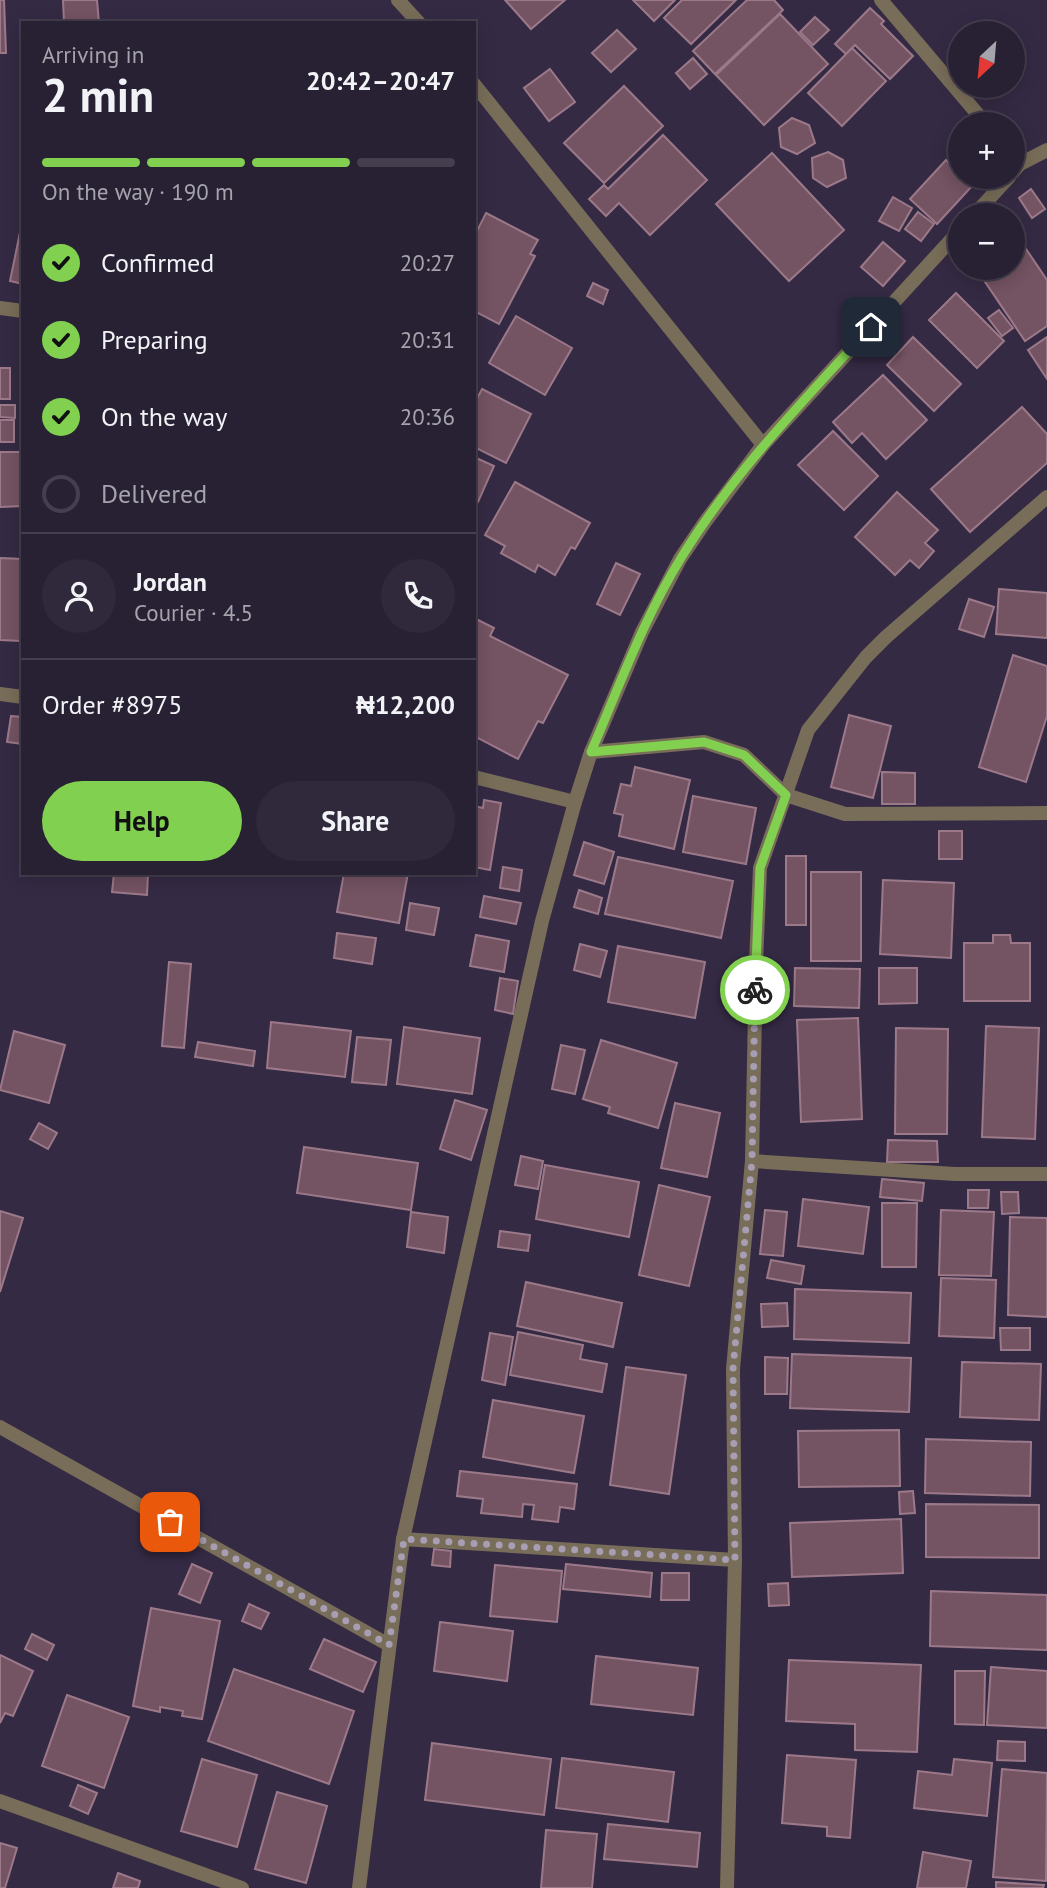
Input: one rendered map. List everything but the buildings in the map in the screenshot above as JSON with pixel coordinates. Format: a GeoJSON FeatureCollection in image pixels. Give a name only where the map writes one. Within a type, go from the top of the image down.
{"type":"FeatureCollection","features":[{"type":"Feature","properties":{"kind":"street"},"geometry":{"type":"LineString","coordinates":[[398,0],[417,21]]}},
{"type":"Feature","properties":{"kind":"street"},"geometry":{"type":"LineString","coordinates":[[881,0],[976,112]]}},
{"type":"Feature","properties":{"kind":"street"},"geometry":{"type":"LineString","coordinates":[[476,86],[764,445]]}},
{"type":"Feature","properties":{"kind":"street"},"geometry":{"type":"LineString","coordinates":[[1025,160],[1047,150]]}},
{"type":"Feature","properties":{"kind":"street"},"geometry":{"type":"LineString","coordinates":[[985,203],[998,189]]}},
{"type":"Feature","properties":{"kind":"street"},"geometry":{"type":"LineString","coordinates":[[359,1888],[404,1539],[542,921],[591,752],[642,632],[680,559],[705,522],[764,445],[948,243]]}},
{"type":"Feature","properties":{"kind":"street"},"geometry":{"type":"LineString","coordinates":[[0,308],[21,311]]}},
{"type":"Feature","properties":{"kind":"street"},"geometry":{"type":"LineString","coordinates":[[727,1888],[735,1560],[733,1369],[752,1161],[760,868],[808,730],[866,657],[886,637],[1047,497]]}},
{"type":"Feature","properties":{"kind":"street"},"geometry":{"type":"LineString","coordinates":[[0,694],[21,697]]}},
{"type":"Feature","properties":{"kind":"street"},"geometry":{"type":"LineString","coordinates":[[591,752],[704,742],[744,755],[786,795],[845,814],[1047,813]]}},
{"type":"Feature","properties":{"kind":"street"},"geometry":{"type":"LineString","coordinates":[[476,777],[575,802]]}},
{"type":"Feature","properties":{"kind":"street"},"geometry":{"type":"LineString","coordinates":[[752,1161],[955,1174],[1047,1174]]}},
{"type":"Feature","properties":{"kind":"street"},"geometry":{"type":"LineString","coordinates":[[0,1427],[389,1645]]}},
{"type":"Feature","properties":{"kind":"street"},"geometry":{"type":"LineString","coordinates":[[404,1539],[735,1560]]}},
{"type":"Feature","properties":{"kind":"street"},"geometry":{"type":"LineString","coordinates":[[0,1801],[242,1888]]}},
{"type":"Feature","properties":{"kind":"way so far"},"geometry":{"type":"LineString","coordinates":[[170,1522],[389,1645],[404,1539],[735,1560],[733,1369],[752,1161],[755,990]]}},
{"type":"Feature","properties":{"kind":"route"},"geometry":{"type":"LineString","coordinates":[[755,990],[760,868],[786,795],[744,755],[704,742],[591,752],[642,632],[680,559],[764,445],[871,327]]}}]}
